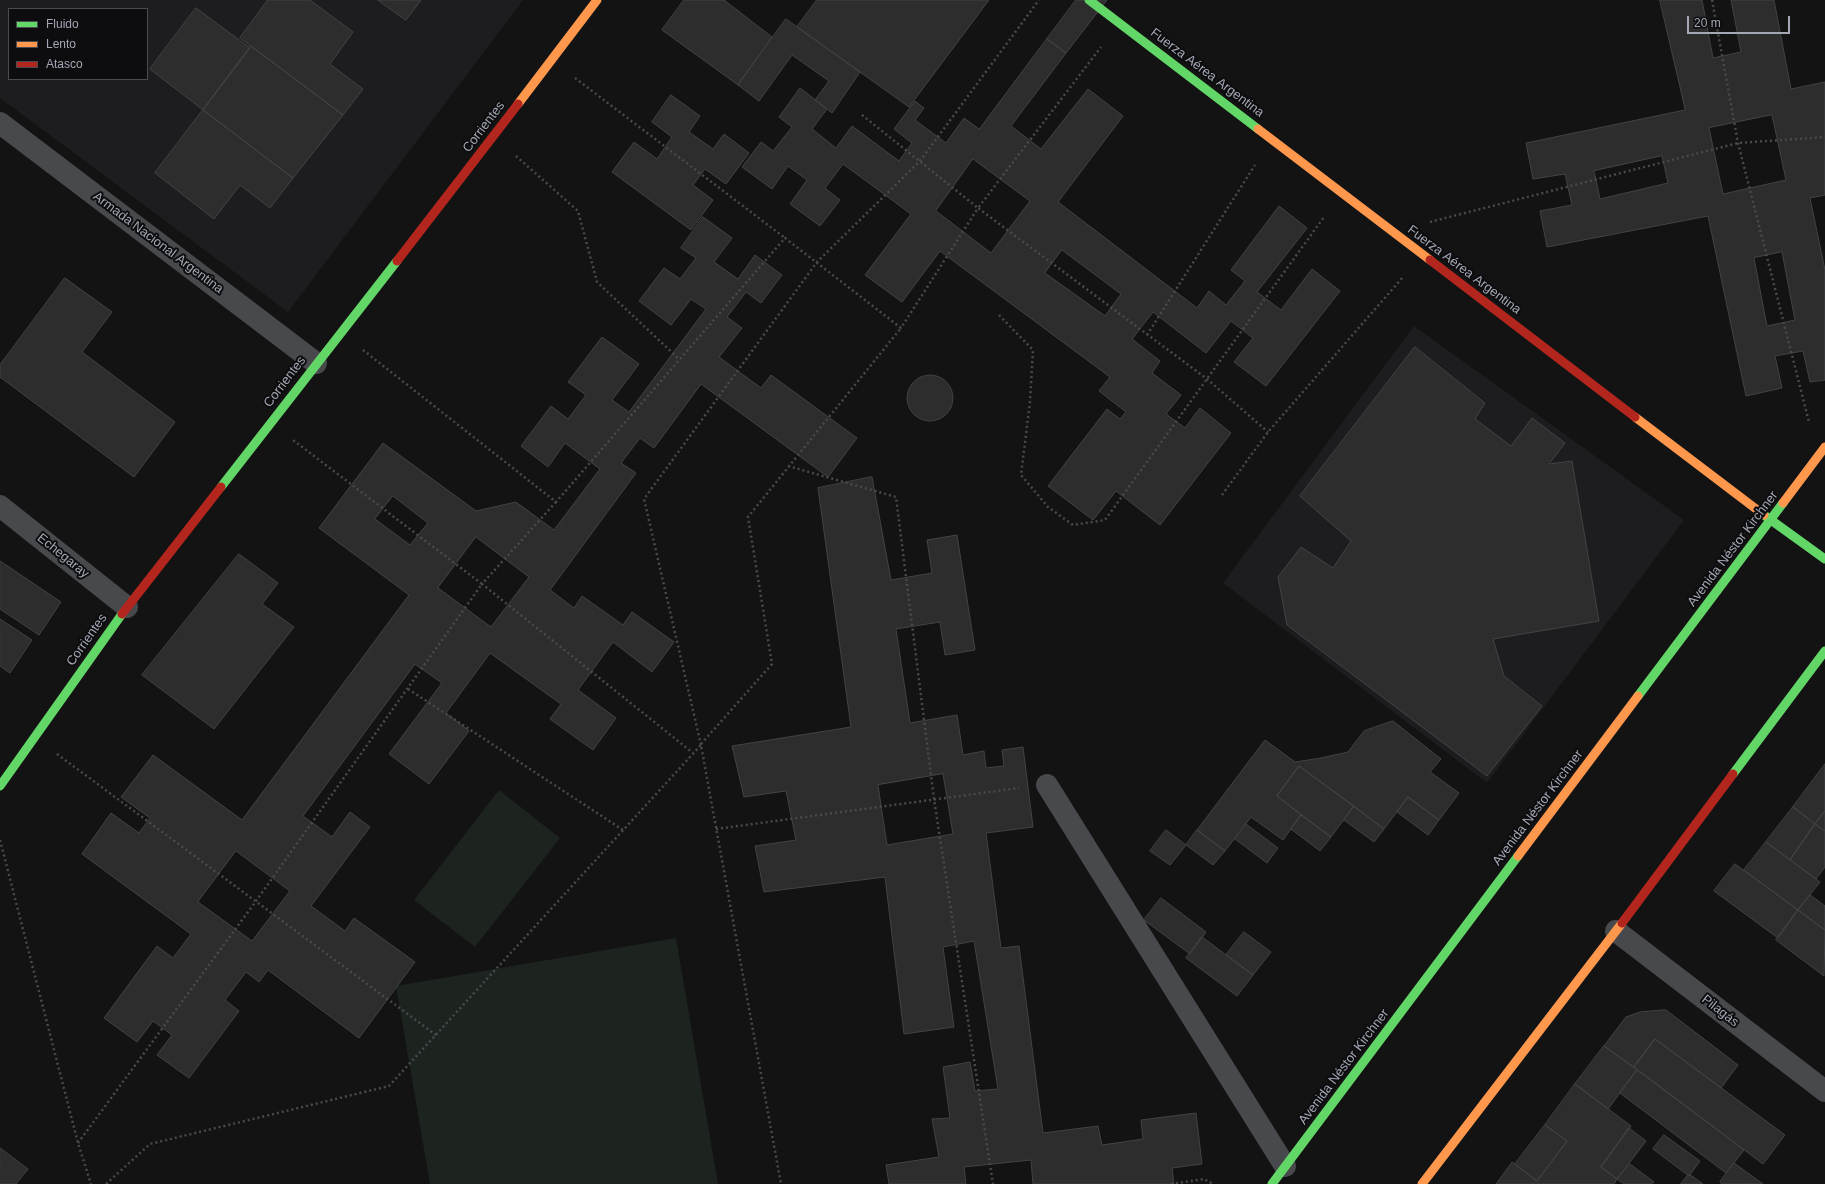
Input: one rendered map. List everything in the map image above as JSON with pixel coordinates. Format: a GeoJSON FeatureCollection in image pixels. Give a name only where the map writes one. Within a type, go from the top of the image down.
{"type":"FeatureCollection","features":[{"type":"Feature","properties":{"kind":"street","name":"Corrientes"},"geometry":{"type":"LineString","coordinates":[[0,786],[127,607],[494,136],[597,0]]}},
{"type":"Feature","properties":{"kind":"street","name":"Fuerza Aérea Argentina"},"geometry":{"type":"LineString","coordinates":[[1089,0],[1771,520],[1825,559]]}},
{"type":"Feature","properties":{"kind":"street","name":"Armada Nacional Argentina"},"geometry":{"type":"LineString","coordinates":[[0,123],[316,363]]}},
{"type":"Feature","properties":{"kind":"street","name":"Avenida Néstor Kirchner"},"geometry":{"type":"LineString","coordinates":[[1272,1184],[1825,447]]}},
{"type":"Feature","properties":{"kind":"street","name":"Echegaray"},"geometry":{"type":"LineString","coordinates":[[0,506],[127,607]]}},
{"type":"Feature","properties":{"kind":"street"},"geometry":{"type":"LineString","coordinates":[[1422,1184],[1616,931],[1825,651]]}},
{"type":"Feature","properties":{"kind":"street"},"geometry":{"type":"LineString","coordinates":[[1047,785],[1286,1166]]}},
{"type":"Feature","properties":{"kind":"street","name":"Pilagás"},"geometry":{"type":"LineString","coordinates":[[1616,931],[1825,1091]]}},
{"type":"Feature","properties":{"kind":"path"},"geometry":{"type":"LineString","coordinates":[[781,1184],[701,745],[644,499],[817,262],[920,161],[1039,0]]}},
{"type":"Feature","properties":{"kind":"path"},"geometry":{"type":"LineString","coordinates":[[1712,0],[1738,143],[1818,456]]}},
{"type":"Feature","properties":{"kind":"path"},"geometry":{"type":"LineString","coordinates":[[106,1184],[150,1144],[389,1086],[701,745],[772,664],[748,517],[901,328],[978,208],[1119,24]]}},
{"type":"Feature","properties":{"kind":"path"},"geometry":{"type":"LineString","coordinates":[[551,61],[817,262],[901,328]]}},
{"type":"Feature","properties":{"kind":"path"},"geometry":{"type":"LineString","coordinates":[[862,115],[978,208],[1207,379],[1268,432]]}},
{"type":"Feature","properties":{"kind":"path"},"geometry":{"type":"LineString","coordinates":[[494,136],[578,211],[597,282],[679,359]]}},
{"type":"Feature","properties":{"kind":"path"},"geometry":{"type":"LineString","coordinates":[[1393,232],[1738,143],[1825,137]]}},
{"type":"Feature","properties":{"kind":"path"},"geometry":{"type":"LineString","coordinates":[[1148,335],[1272,139]]}},
{"type":"Feature","properties":{"kind":"path"},"geometry":{"type":"LineString","coordinates":[[1000,315],[1033,350],[1030,402],[1021,475],[1048,507],[1073,524],[1105,520],[1341,192]]}},
{"type":"Feature","properties":{"kind":"path"},"geometry":{"type":"LineString","coordinates":[[78,1143],[256,901],[482,584],[556,502],[785,238]]}},
{"type":"Feature","properties":{"kind":"path"},"geometry":{"type":"LineString","coordinates":[[1222,494],[1268,432],[1423,254]]}},
{"type":"Feature","properties":{"kind":"path"},"geometry":{"type":"LineString","coordinates":[[341,333],[556,502]]}},
{"type":"Feature","properties":{"kind":"path"},"geometry":{"type":"LineString","coordinates":[[270,423],[482,584],[693,753]]}},
{"type":"Feature","properties":{"kind":"path"},"geometry":{"type":"LineString","coordinates":[[788,466],[896,497],[934,799],[992,1184]]}},
{"type":"Feature","properties":{"kind":"path"},"geometry":{"type":"LineString","coordinates":[[408,689],[623,830]]}},
{"type":"Feature","properties":{"kind":"path"},"geometry":{"type":"LineString","coordinates":[[34,737],[436,1036]]}},
{"type":"Feature","properties":{"kind":"path"},"geometry":{"type":"LineString","coordinates":[[716,829],[1047,785]]}},
{"type":"Feature","properties":{"kind":"path"},"geometry":{"type":"LineString","coordinates":[[0,840],[78,1143],[91,1184]]}},
{"type":"Feature","properties":{"kind":"path"},"geometry":{"type":"LineString","coordinates":[[1171,1184],[1204,1179],[1213,1184]]}},
{"type":"Feature","properties":{"kind":"shaded area"},"geometry":{"type":"Polygon","coordinates":[[[0,0],[523,0],[288,312],[0,98],[0,0]]]}},
{"type":"Feature","properties":{"kind":"shaded area"},"geometry":{"type":"Polygon","coordinates":[[[1414,326],[1684,520],[1487,783],[1223,583],[1414,326]]]}},
{"type":"Feature","properties":{"kind":"shaded area"},"geometry":{"type":"Polygon","coordinates":[[[499,790],[560,838],[475,947],[414,900],[499,790]]]}},
{"type":"Feature","properties":{"kind":"shaded area"},"geometry":{"type":"Polygon","coordinates":[[[676,938],[718,1184],[430,1184],[396,986],[676,938]]]}},
{"type":"Feature","properties":{"kind":"building"},"geometry":{"type":"Polygon","coordinates":[[[268,0],[310,0],[353,32],[330,64],[363,89],[343,115],[240,38],[268,0]]]}},
{"type":"Feature","properties":{"kind":"building"},"geometry":{"type":"Polygon","coordinates":[[[378,0],[421,0],[406,20],[378,0]]]}},
{"type":"Feature","properties":{"kind":"building"},"geometry":{"type":"Polygon","coordinates":[[[684,0],[724,0],[772,37],[738,85],[662,30],[684,0]]]}},
{"type":"Feature","properties":{"kind":"building"},"geometry":{"type":"Polygon","coordinates":[[[817,0],[989,0],[909,107],[797,27],[817,0]]]}},
{"type":"Feature","properties":{"kind":"building"},"geometry":{"type":"Polygon","coordinates":[[[1076,0],[1107,0],[1066,53],[1047,39],[1076,0]]]}},
{"type":"Feature","properties":{"kind":"building"},"geometry":{"type":"Polygon","coordinates":[[[1660,0],[1702,0],[1713,58],[1741,52],[1731,0],[1774,0],[1791,89],[1825,82],[1825,195],[1810,198],[1825,270],[1825,380],[1810,382],[1803,351],[1775,356],[1782,388],[1746,396],[1708,216],[1547,247],[1540,211],[1572,205],[1565,174],[1533,179],[1526,143],[1685,110],[1660,0]],[[1772,115],[1709,128],[1723,194],[1786,180],[1772,115]],[[1662,156],[1594,171],[1600,199],[1668,183],[1662,156]],[[1782,252],[1754,258],[1767,326],[1795,320],[1782,252]]]}},
{"type":"Feature","properties":{"kind":"building"},"geometry":{"type":"Polygon","coordinates":[[[196,8],[250,48],[203,110],[150,69],[196,8]]]}},
{"type":"Feature","properties":{"kind":"building"},"geometry":{"type":"Polygon","coordinates":[[[786,19],[860,72],[832,113],[815,100],[829,81],[792,55],[759,101],[738,85],[786,19]]]}},
{"type":"Feature","properties":{"kind":"building"},"geometry":{"type":"Polygon","coordinates":[[[1047,39],[1066,53],[1011,126],[1041,149],[1088,89],[1123,116],[1058,202],[1197,308],[1209,291],[1226,305],[1245,281],[1231,270],[1279,206],[1307,228],[1257,292],[1281,310],[1312,269],[1340,291],[1266,386],[1234,362],[1253,338],[1231,321],[1206,353],[1153,312],[1132,339],[1160,361],[1152,373],[1181,395],[1166,414],[1185,428],[1200,408],[1231,433],[1160,525],[1116,491],[1093,520],[1048,486],[1107,409],[1120,419],[1126,412],[1099,391],[1110,377],[940,251],[902,302],[865,275],[911,214],[843,164],[825,188],[840,200],[820,226],[790,204],[807,180],[788,166],[772,189],[742,167],[761,142],[773,151],[792,127],[779,117],[800,88],[827,109],[812,129],[836,148],[852,126],[899,161],[912,143],[894,129],[915,101],[924,108],[915,120],[946,143],[964,118],[979,129],[1047,39]],[[973,159],[936,211],[991,253],[1030,201],[973,159]],[[1062,250],[1045,273],[1105,316],[1121,294],[1062,250]]]}},
{"type":"Feature","properties":{"kind":"building"},"geometry":{"type":"Polygon","coordinates":[[[251,46],[343,115],[293,178],[203,110],[251,46]]]}},
{"type":"Feature","properties":{"kind":"building"},"geometry":{"type":"Polygon","coordinates":[[[671,95],[700,116],[689,132],[713,149],[724,134],[749,153],[726,184],[705,169],[693,185],[713,200],[691,230],[612,172],[634,142],[657,159],[672,137],[652,122],[671,95]]]}},
{"type":"Feature","properties":{"kind":"building"},"geometry":{"type":"Polygon","coordinates":[[[203,110],[293,178],[270,208],[240,185],[214,219],[155,173],[203,110]]]}},
{"type":"Feature","properties":{"kind":"building"},"geometry":{"type":"Polygon","coordinates":[[[703,217],[732,238],[714,262],[738,279],[755,255],[782,275],[761,303],[746,292],[727,317],[742,328],[719,357],[761,388],[771,375],[857,438],[828,477],[701,384],[654,448],[640,438],[621,463],[636,473],[550,590],[574,608],[582,596],[623,625],[632,612],[674,642],[652,672],[613,642],[578,690],[616,718],[593,750],[550,719],[561,704],[490,653],[446,713],[469,731],[429,784],[389,754],[442,683],[415,664],[303,816],[332,837],[350,812],[370,827],[311,906],[345,931],[354,918],[415,962],[359,1038],[268,970],[259,982],[246,972],[225,1000],[239,1011],[189,1078],[157,1055],[172,1035],[153,1021],[137,1042],[104,1018],[157,946],[173,958],[191,934],[82,854],[111,813],[139,833],[150,818],[121,797],[153,755],[242,820],[409,595],[319,528],[383,443],[476,511],[516,502],[554,530],[600,469],[565,443],[548,467],[521,446],[551,406],[568,419],[586,395],[568,382],[602,337],[639,364],[612,400],[629,412],[706,309],[691,299],[671,325],[639,301],[664,268],[680,279],[696,258],[681,248],[703,217]],[[393,496],[375,519],[410,545],[428,523],[393,496]],[[476,537],[438,588],[491,627],[529,577],[476,537]],[[236,851],[198,902],[252,941],[290,891],[236,851]]]}},
{"type":"Feature","properties":{"kind":"building"},"geometry":{"type":"Polygon","coordinates":[[[65,278],[112,312],[82,352],[175,422],[134,477],[0,377],[0,365],[65,278]]]}},
{"type":"Feature","properties":{"kind":"building"},"geometry":{"type":"Polygon","coordinates":[[[1415,347],[1485,403],[1475,419],[1511,446],[1532,418],[1565,443],[1549,464],[1572,461],[1599,621],[1493,639],[1504,676],[1542,706],[1487,776],[1287,625],[1278,577],[1301,547],[1333,568],[1351,541],[1300,496],[1415,347]]]}},
{"type":"Feature","properties":{"kind":"building"},"geometry":{"type":"Polygon","coordinates":[[[925,375],[935,375],[943,379],[949,385],[953,393],[953,403],[949,411],[943,417],[935,421],[925,421],[917,417],[911,411],[907,403],[907,393],[911,385],[917,379],[925,375]]]}},
{"type":"Feature","properties":{"kind":"building"},"geometry":{"type":"Polygon","coordinates":[[[872,477],[891,580],[932,573],[927,540],[957,535],[975,650],[945,655],[940,622],[896,629],[910,723],[957,715],[963,755],[984,751],[986,768],[1004,766],[1002,750],[1023,747],[1033,827],[986,833],[1001,948],[1019,946],[1043,1133],[1098,1126],[1102,1145],[1143,1139],[1141,1120],[1196,1113],[1202,1164],[1172,1168],[1174,1184],[1033,1184],[1031,1160],[964,1167],[966,1184],[889,1184],[886,1165],[939,1157],[932,1119],[950,1118],[943,1067],[970,1062],[975,1091],[998,1089],[974,941],[943,947],[954,1027],[904,1034],[885,877],[764,892],[755,846],[796,840],[786,791],[744,797],[732,746],[851,727],[818,488],[872,477]],[[943,774],[878,785],[887,845],[953,834],[943,774]]]}},
{"type":"Feature","properties":{"kind":"building"},"geometry":{"type":"Polygon","coordinates":[[[239,554],[278,583],[262,604],[294,627],[214,729],[142,675],[239,554]]]}},
{"type":"Feature","properties":{"kind":"building"},"geometry":{"type":"Polygon","coordinates":[[[0,561],[61,602],[39,635],[0,609],[0,561]]]}},
{"type":"Feature","properties":{"kind":"building"},"geometry":{"type":"Polygon","coordinates":[[[0,619],[32,640],[10,673],[0,666],[0,619]]]}},
{"type":"Feature","properties":{"kind":"building"},"geometry":{"type":"Polygon","coordinates":[[[1393,721],[1441,759],[1430,772],[1459,793],[1439,820],[1408,797],[1384,829],[1299,766],[1277,796],[1301,815],[1283,840],[1251,817],[1225,851],[1197,830],[1265,740],[1295,762],[1348,752],[1364,731],[1393,721]]]}},
{"type":"Feature","properties":{"kind":"building"},"geometry":{"type":"Polygon","coordinates":[[[1825,764],[1825,811],[1815,824],[1793,807],[1825,764]]]}},
{"type":"Feature","properties":{"kind":"building"},"geometry":{"type":"Polygon","coordinates":[[[1299,766],[1354,806],[1331,837],[1277,796],[1299,766]]]}},
{"type":"Feature","properties":{"kind":"building"},"geometry":{"type":"Polygon","coordinates":[[[1408,797],[1439,820],[1428,835],[1397,812],[1408,797]]]}},
{"type":"Feature","properties":{"kind":"building"},"geometry":{"type":"Polygon","coordinates":[[[1354,806],[1384,829],[1374,842],[1344,820],[1354,806]]]}},
{"type":"Feature","properties":{"kind":"building"},"geometry":{"type":"Polygon","coordinates":[[[1793,807],[1815,824],[1790,860],[1766,842],[1793,807]]]}},
{"type":"Feature","properties":{"kind":"building"},"geometry":{"type":"Polygon","coordinates":[[[1825,811],[1825,831],[1815,824],[1825,811]]]}},
{"type":"Feature","properties":{"kind":"building"},"geometry":{"type":"Polygon","coordinates":[[[1301,815],[1331,837],[1320,851],[1291,829],[1301,815]]]}},
{"type":"Feature","properties":{"kind":"building"},"geometry":{"type":"Polygon","coordinates":[[[1246,824],[1278,848],[1267,863],[1235,839],[1246,824]]]}},
{"type":"Feature","properties":{"kind":"building"},"geometry":{"type":"Polygon","coordinates":[[[1815,824],[1825,831],[1825,867],[1816,879],[1790,860],[1815,824]]]}},
{"type":"Feature","properties":{"kind":"building"},"geometry":{"type":"Polygon","coordinates":[[[1166,830],[1186,845],[1170,865],[1150,851],[1166,830]]]}},
{"type":"Feature","properties":{"kind":"building"},"geometry":{"type":"Polygon","coordinates":[[[1197,830],[1225,851],[1213,865],[1186,845],[1197,830]]]}},
{"type":"Feature","properties":{"kind":"building"},"geometry":{"type":"Polygon","coordinates":[[[1766,842],[1820,882],[1798,910],[1744,870],[1766,842]]]}},
{"type":"Feature","properties":{"kind":"building"},"geometry":{"type":"Polygon","coordinates":[[[1735,864],[1798,910],[1778,938],[1714,891],[1735,864]]]}},
{"type":"Feature","properties":{"kind":"building"},"geometry":{"type":"Polygon","coordinates":[[[1810,895],[1825,906],[1825,930],[1798,910],[1810,895]]]}},
{"type":"Feature","properties":{"kind":"building"},"geometry":{"type":"Polygon","coordinates":[[[1161,898],[1206,932],[1190,954],[1144,920],[1161,898]]]}},
{"type":"Feature","properties":{"kind":"building"},"geometry":{"type":"Polygon","coordinates":[[[1798,910],[1825,930],[1824,976],[1776,940],[1798,910]]]}},
{"type":"Feature","properties":{"kind":"building"},"geometry":{"type":"Polygon","coordinates":[[[1244,932],[1271,952],[1253,975],[1226,955],[1244,932]]]}},
{"type":"Feature","properties":{"kind":"building"},"geometry":{"type":"Polygon","coordinates":[[[1202,937],[1253,975],[1237,996],[1186,958],[1202,937]]]}},
{"type":"Feature","properties":{"kind":"building"},"geometry":{"type":"Polygon","coordinates":[[[1666,1010],[1738,1065],[1721,1088],[1655,1039],[1634,1067],[1604,1046],[1626,1017],[1640,1012],[1666,1010]]]}},
{"type":"Feature","properties":{"kind":"building"},"geometry":{"type":"Polygon","coordinates":[[[1655,1039],[1785,1135],[1763,1164],[1634,1067],[1655,1039]]]}},
{"type":"Feature","properties":{"kind":"building"},"geometry":{"type":"Polygon","coordinates":[[[1604,1046],[1637,1070],[1608,1109],[1575,1084],[1604,1046]]]}},
{"type":"Feature","properties":{"kind":"building"},"geometry":{"type":"Polygon","coordinates":[[[1637,1070],[1744,1150],[1726,1173],[1620,1093],[1637,1070]]]}},
{"type":"Feature","properties":{"kind":"building"},"geometry":{"type":"Polygon","coordinates":[[[1575,1084],[1631,1126],[1601,1167],[1617,1179],[1614,1184],[1496,1184],[1512,1162],[1537,1181],[1567,1141],[1545,1125],[1575,1084]]]}},
{"type":"Feature","properties":{"kind":"building"},"geometry":{"type":"Polygon","coordinates":[[[1545,1125],[1567,1141],[1537,1181],[1515,1164],[1545,1125]]]}},
{"type":"Feature","properties":{"kind":"building"},"geometry":{"type":"Polygon","coordinates":[[[1629,1128],[1646,1141],[1617,1179],[1601,1167],[1629,1128]]]}},
{"type":"Feature","properties":{"kind":"building"},"geometry":{"type":"Polygon","coordinates":[[[1664,1135],[1700,1161],[1689,1176],[1653,1149],[1664,1135]]]}},
{"type":"Feature","properties":{"kind":"building"},"geometry":{"type":"Polygon","coordinates":[[[0,1148],[28,1169],[16,1184],[0,1184],[0,1148]]]}},
{"type":"Feature","properties":{"kind":"building"},"geometry":{"type":"Polygon","coordinates":[[[1734,1163],[1763,1184],[1722,1184],[1720,1182],[1734,1163]]]}},
{"type":"Feature","properties":{"kind":"building"},"geometry":{"type":"Polygon","coordinates":[[[1630,1164],[1654,1182],[1652,1184],[1624,1184],[1617,1179],[1630,1164]]]}},
{"type":"Feature","properties":{"kind":"building"},"geometry":{"type":"Polygon","coordinates":[[[1689,1174],[1703,1184],[1681,1184],[1689,1174]]]}},
{"type":"Feature","properties":{"kind":"traffic: fast"},"geometry":{"type":"LineString","coordinates":[[1089,0],[1258,129]]}},
{"type":"Feature","properties":{"kind":"traffic: fast"},"geometry":{"type":"LineString","coordinates":[[221,487],[397,261]]}},
{"type":"Feature","properties":{"kind":"traffic: fast"},"geometry":{"type":"LineString","coordinates":[[1638,696],[1783,503]]}},
{"type":"Feature","properties":{"kind":"traffic: fast"},"geometry":{"type":"LineString","coordinates":[[1764,515],[1825,559]]}},
{"type":"Feature","properties":{"kind":"traffic: fast"},"geometry":{"type":"LineString","coordinates":[[0,786],[122,614]]}},
{"type":"Feature","properties":{"kind":"traffic: fast"},"geometry":{"type":"LineString","coordinates":[[1733,774],[1825,651]]}},
{"type":"Feature","properties":{"kind":"traffic: fast"},"geometry":{"type":"LineString","coordinates":[[1272,1184],[1518,856]]}},
{"type":"Feature","properties":{"kind":"traffic: slow"},"geometry":{"type":"LineString","coordinates":[[518,104],[597,0]]}},
{"type":"Feature","properties":{"kind":"traffic: slow"},"geometry":{"type":"LineString","coordinates":[[1258,129],[1430,260]]}},
{"type":"Feature","properties":{"kind":"traffic: slow"},"geometry":{"type":"LineString","coordinates":[[1635,417],[1764,515]]}},
{"type":"Feature","properties":{"kind":"traffic: slow"},"geometry":{"type":"LineString","coordinates":[[1783,503],[1825,447]]}},
{"type":"Feature","properties":{"kind":"traffic: slow"},"geometry":{"type":"LineString","coordinates":[[1518,856],[1638,696]]}},
{"type":"Feature","properties":{"kind":"traffic: slow"},"geometry":{"type":"LineString","coordinates":[[1422,1184],[1622,923]]}},
{"type":"Feature","properties":{"kind":"traffic: jam"},"geometry":{"type":"LineString","coordinates":[[397,261],[518,104]]}},
{"type":"Feature","properties":{"kind":"traffic: jam"},"geometry":{"type":"LineString","coordinates":[[1430,260],[1635,417]]}},
{"type":"Feature","properties":{"kind":"traffic: jam"},"geometry":{"type":"LineString","coordinates":[[122,614],[221,487]]}},
{"type":"Feature","properties":{"kind":"traffic: jam"},"geometry":{"type":"LineString","coordinates":[[1622,923],[1733,774]]}}]}
